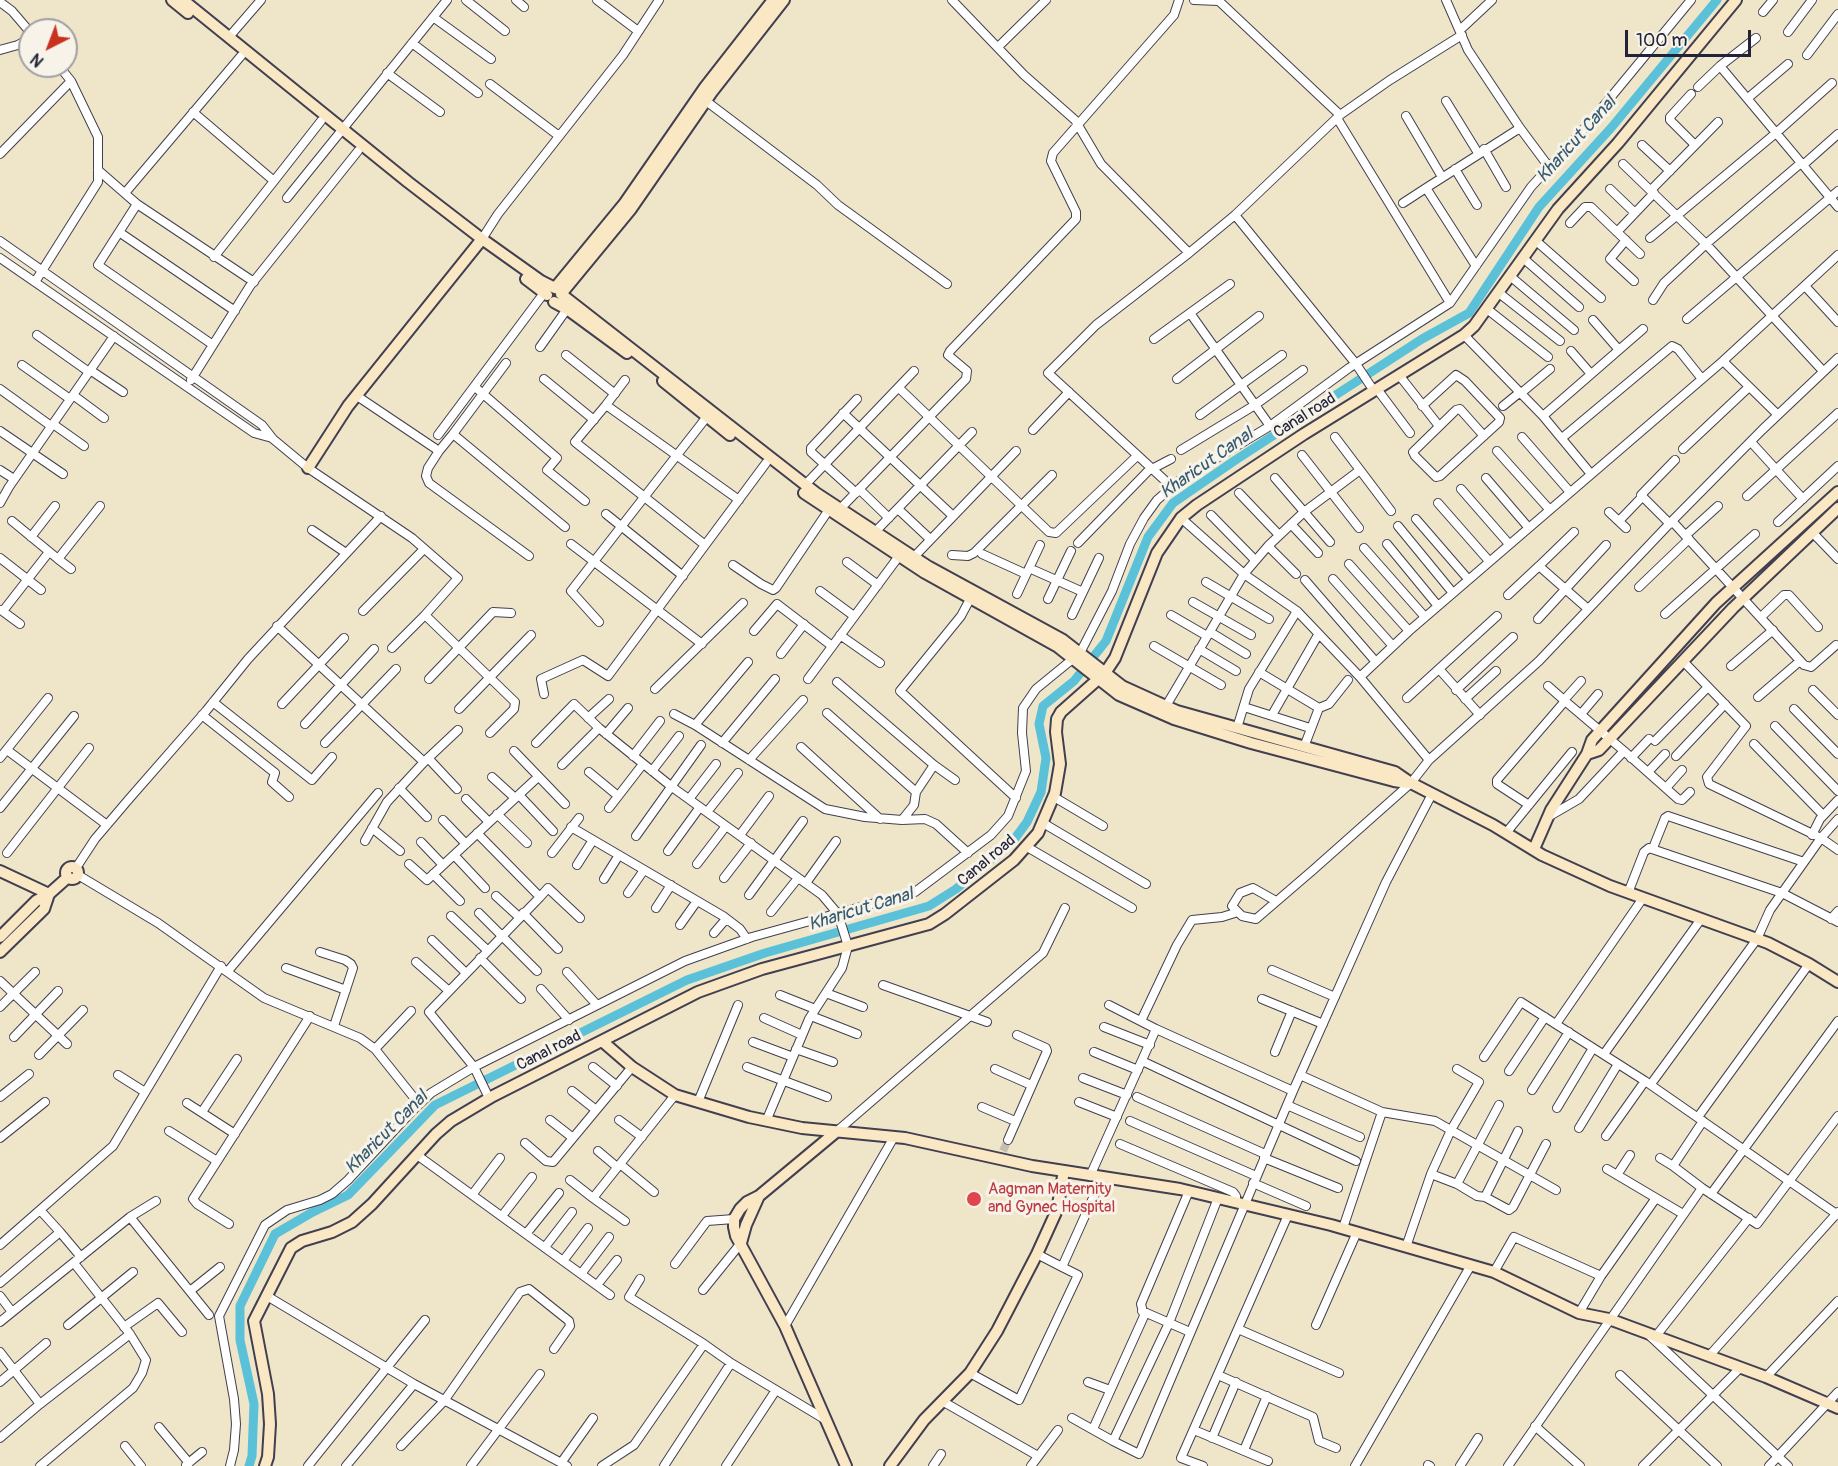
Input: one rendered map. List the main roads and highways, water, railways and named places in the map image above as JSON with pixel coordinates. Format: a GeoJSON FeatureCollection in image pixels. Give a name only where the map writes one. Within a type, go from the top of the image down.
{"type":"FeatureCollection","features":[{"type":"Feature","properties":{"kind":"waterway","name":"Kharicut Canal"},"geometry":{"type":"LineString","coordinates":[[249,1466],[252,1456],[254,1404],[240,1340],[240,1306],[275,1234],[348,1195],[435,1105],[687,980],[765,953],[929,906],[956,889],[1013,841],[1027,822],[1041,792],[1046,758],[1039,724],[1043,706],[1074,681],[1106,641],[1148,537],[1173,503],[1422,339],[1469,313],[1539,207],[1611,128],[1717,0]]}},
{"type":"Feature","properties":{"kind":"tunnel"},"geometry":{"type":"LineString","coordinates":[[1003,1151],[1008,1140]]}},
{"type":"Feature","properties":{"kind":"place","name":"Aagman Maternity and Gynec Hospital"},"geometry":{"type":"Point","coordinates":[974,1199]}}]}
